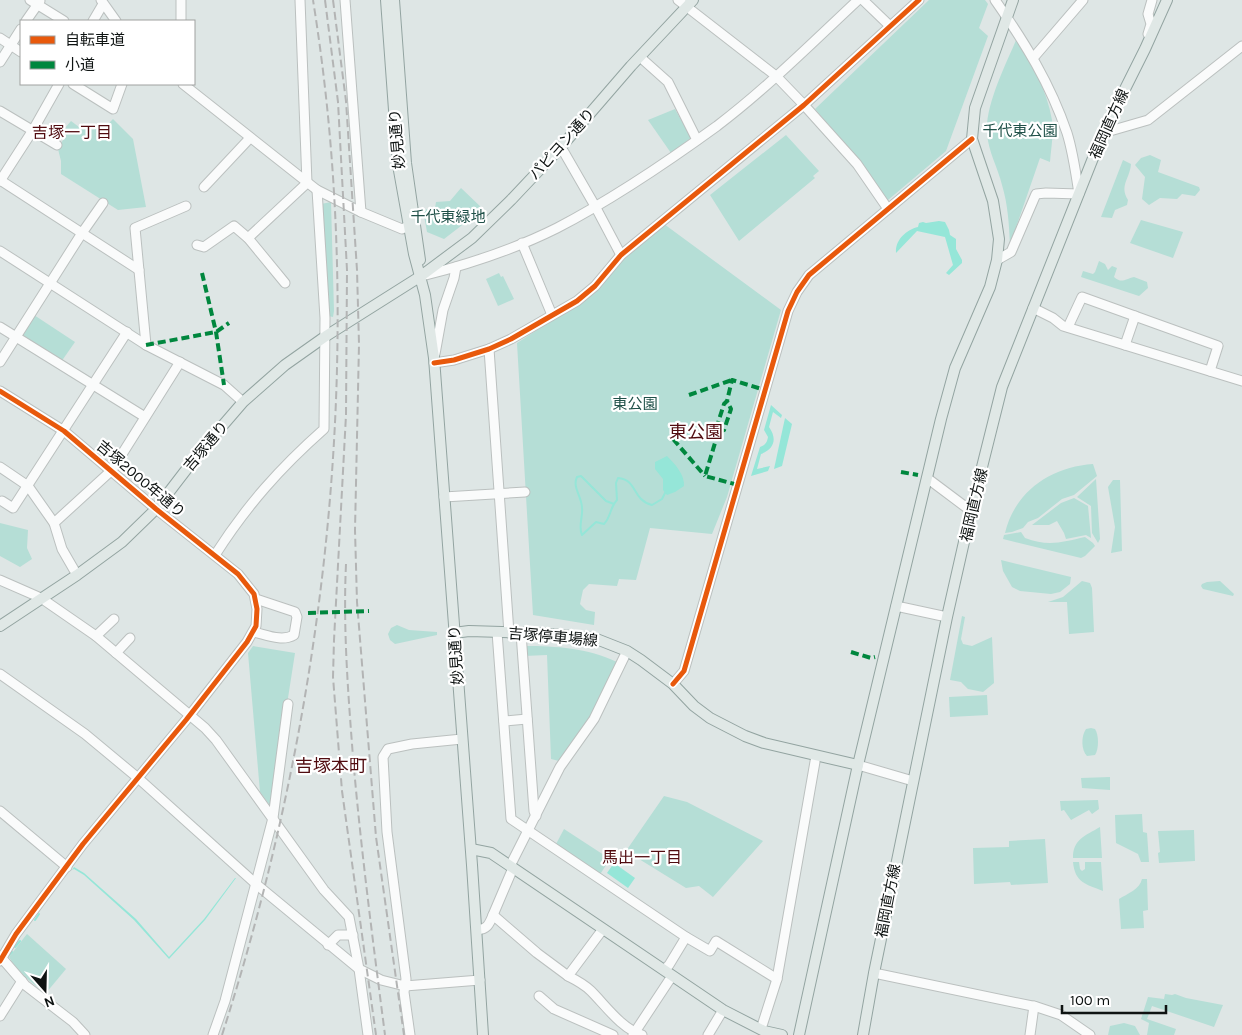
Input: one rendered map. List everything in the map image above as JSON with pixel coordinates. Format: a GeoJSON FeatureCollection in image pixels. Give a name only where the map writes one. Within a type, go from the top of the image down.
{"type":"FeatureCollection","features":[{"type":"Feature","properties":{"kind":"main road","name":"妙見通り"},"geometry":{"type":"LineString","coordinates":[[386,0],[398,164],[408,226],[426,298],[434,360],[477,930],[483,1035]]}},
{"type":"Feature","properties":{"kind":"main road","name":"妙見通り"},"geometry":{"type":"LineString","coordinates":[[394,0],[406,163],[420,249],[421,276]]}},
{"type":"Feature","properties":{"kind":"main road"},"geometry":{"type":"LineString","coordinates":[[799,1035],[858,765],[955,368],[990,287],[997,260],[999,239],[993,201],[972,139],[975,108],[1013,0]]}},
{"type":"Feature","properties":{"kind":"main road","name":"福岡直方線"},"geometry":{"type":"LineString","coordinates":[[863,1035],[947,618],[971,511],[1002,388],[1103,133],[1167,0]]}},
{"type":"Feature","properties":{"kind":"main road","name":"パピヨン通り"},"geometry":{"type":"LineString","coordinates":[[421,276],[472,238],[511,200],[689,4]]}},
{"type":"Feature","properties":{"kind":"main road","name":"吉塚通り"},"geometry":{"type":"LineString","coordinates":[[0,626],[77,575],[122,542],[156,509],[199,453],[243,402],[285,365],[326,336],[421,276]]}},
{"type":"Feature","properties":{"kind":"main road","name":"吉塚停車場線"},"geometry":{"type":"LineString","coordinates":[[454,634],[469,631],[594,638],[626,651],[673,684],[694,706],[710,718],[745,736],[764,743],[858,765]]}},
{"type":"Feature","properties":{"kind":"main road"},"geometry":{"type":"LineString","coordinates":[[471,849],[491,853],[723,1010],[763,1032],[782,1035]]}},
{"type":"Feature","properties":{"kind":"street"},"geometry":{"type":"LineString","coordinates":[[181,0],[181,20]]}},
{"type":"Feature","properties":{"kind":"street"},"geometry":{"type":"LineString","coordinates":[[248,238],[308,183],[300,0]]}},
{"type":"Feature","properties":{"kind":"street"},"geometry":{"type":"LineString","coordinates":[[345,0],[361,212]]}},
{"type":"Feature","properties":{"kind":"street"},"geometry":{"type":"LineString","coordinates":[[678,0],[689,4],[776,76],[857,164],[888,209]]}},
{"type":"Feature","properties":{"kind":"street"},"geometry":{"type":"LineString","coordinates":[[421,276],[456,267],[558,228],[625,190],[717,125],[776,76],[858,0]]}},
{"type":"Feature","properties":{"kind":"street"},"geometry":{"type":"LineString","coordinates":[[863,0],[890,26]]}},
{"type":"Feature","properties":{"kind":"street"},"geometry":{"type":"LineString","coordinates":[[456,267],[443,310],[434,360],[454,360],[489,349],[511,339],[577,302],[595,286],[621,255],[804,105],[919,0]]}},
{"type":"Feature","properties":{"kind":"street"},"geometry":{"type":"LineString","coordinates":[[995,0],[1034,57],[1055,101],[1067,134],[1079,194],[1036,194],[1010,252],[997,260]]}},
{"type":"Feature","properties":{"kind":"street"},"geometry":{"type":"LineString","coordinates":[[1034,57],[1083,0]]}},
{"type":"Feature","properties":{"kind":"street"},"geometry":{"type":"LineString","coordinates":[[1145,49],[1151,24],[1148,14],[1152,0]]}},
{"type":"Feature","properties":{"kind":"street"},"geometry":{"type":"LineString","coordinates":[[27,20],[36,2],[63,20]]}},
{"type":"Feature","properties":{"kind":"street"},"geometry":{"type":"LineString","coordinates":[[93,20],[102,2],[115,20]]}},
{"type":"Feature","properties":{"kind":"street"},"geometry":{"type":"LineString","coordinates":[[0,62],[20,30]]}},
{"type":"Feature","properties":{"kind":"street"},"geometry":{"type":"LineString","coordinates":[[0,38],[20,51]]}},
{"type":"Feature","properties":{"kind":"street"},"geometry":{"type":"LineString","coordinates":[[1103,133],[1148,120],[1242,46]]}},
{"type":"Feature","properties":{"kind":"street"},"geometry":{"type":"LineString","coordinates":[[640,57],[668,82],[697,140]]}},
{"type":"Feature","properties":{"kind":"street"},"geometry":{"type":"LineString","coordinates":[[58,85],[33,130],[0,181],[139,270]]}},
{"type":"Feature","properties":{"kind":"street"},"geometry":{"type":"LineString","coordinates":[[75,85],[112,109],[122,85]]}},
{"type":"Feature","properties":{"kind":"street"},"geometry":{"type":"LineString","coordinates":[[184,85],[317,190],[361,212],[402,229],[408,226]]}},
{"type":"Feature","properties":{"kind":"street"},"geometry":{"type":"LineString","coordinates":[[0,111],[57,145]]}},
{"type":"Feature","properties":{"kind":"street"},"geometry":{"type":"LineString","coordinates":[[204,187],[250,138]]}},
{"type":"Feature","properties":{"kind":"street"},"geometry":{"type":"LineString","coordinates":[[673,684],[684,671],[788,311],[797,292],[810,275],[972,139]]}},
{"type":"Feature","properties":{"kind":"street"},"geometry":{"type":"LineString","coordinates":[[560,147],[621,255]]}},
{"type":"Feature","properties":{"kind":"street"},"geometry":{"type":"LineString","coordinates":[[215,555],[245,511],[279,471],[324,429],[326,336],[317,190]]}},
{"type":"Feature","properties":{"kind":"street"},"geometry":{"type":"LineString","coordinates":[[0,362],[103,203]]}},
{"type":"Feature","properties":{"kind":"street"},"geometry":{"type":"LineString","coordinates":[[146,345],[135,228],[186,206]]}},
{"type":"Feature","properties":{"kind":"street"},"geometry":{"type":"LineString","coordinates":[[197,246],[204,247],[234,226],[248,238],[286,283]]}},
{"type":"Feature","properties":{"kind":"street"},"geometry":{"type":"LineString","coordinates":[[522,242],[552,315]]}},
{"type":"Feature","properties":{"kind":"street"},"geometry":{"type":"LineString","coordinates":[[0,251],[146,345],[224,385],[243,402]]}},
{"type":"Feature","properties":{"kind":"street"},"geometry":{"type":"LineString","coordinates":[[1068,327],[1082,297],[1218,346],[1210,371]]}},
{"type":"Feature","properties":{"kind":"street"},"geometry":{"type":"LineString","coordinates":[[1033,308],[1068,327],[1242,381]]}},
{"type":"Feature","properties":{"kind":"street"},"geometry":{"type":"LineString","coordinates":[[1124,345],[1135,316]]}},
{"type":"Feature","properties":{"kind":"street"},"geometry":{"type":"LineString","coordinates":[[0,327],[145,417]]}},
{"type":"Feature","properties":{"kind":"street"},"geometry":{"type":"LineString","coordinates":[[2,501],[13,508],[127,332]]}},
{"type":"Feature","properties":{"kind":"street"},"geometry":{"type":"LineString","coordinates":[[489,349],[498,494],[510,633]]}},
{"type":"Feature","properties":{"kind":"street"},"geometry":{"type":"LineString","coordinates":[[54,522],[112,470],[180,362]]}},
{"type":"Feature","properties":{"kind":"street","name":"吉塚2000年通り"},"geometry":{"type":"LineString","coordinates":[[0,391],[64,431],[112,470],[156,509],[238,574],[256,599]]}},
{"type":"Feature","properties":{"kind":"street"},"geometry":{"type":"LineString","coordinates":[[0,468],[28,486],[54,522],[62,549],[77,575]]}},
{"type":"Feature","properties":{"kind":"street"},"geometry":{"type":"LineString","coordinates":[[927,478],[971,511]]}},
{"type":"Feature","properties":{"kind":"street"},"geometry":{"type":"LineString","coordinates":[[444,496],[524,492]]}},
{"type":"Feature","properties":{"kind":"street"},"geometry":{"type":"LineString","coordinates":[[0,580],[41,598],[96,636],[190,715],[216,740],[324,890],[349,917],[359,969],[368,1035]]}},
{"type":"Feature","properties":{"kind":"street"},"geometry":{"type":"LineString","coordinates":[[85,1035],[73,1022],[19,985],[1,958],[16,934],[83,844],[190,715],[247,642],[256,626],[256,599],[295,612],[297,618],[294,634],[288,638],[268,636],[254,632]]}},
{"type":"Feature","properties":{"kind":"street"},"geometry":{"type":"LineString","coordinates":[[896,606],[947,618]]}},
{"type":"Feature","properties":{"kind":"street"},"geometry":{"type":"LineString","coordinates":[[96,636],[114,619]]}},
{"type":"Feature","properties":{"kind":"street"},"geometry":{"type":"LineString","coordinates":[[497,632],[511,819],[686,937],[710,951],[716,941],[777,979]]}},
{"type":"Feature","properties":{"kind":"street"},"geometry":{"type":"LineString","coordinates":[[521,633],[526,719],[536,816]]}},
{"type":"Feature","properties":{"kind":"street"},"geometry":{"type":"LineString","coordinates":[[116,653],[130,638]]}},
{"type":"Feature","properties":{"kind":"street"},"geometry":{"type":"LineString","coordinates":[[477,930],[485,929],[489,925],[528,831],[560,767],[594,719],[626,651]]}},
{"type":"Feature","properties":{"kind":"street"},"geometry":{"type":"LineString","coordinates":[[0,674],[85,734],[138,778],[256,884],[359,969],[382,980],[405,986],[480,980]]}},
{"type":"Feature","properties":{"kind":"street"},"geometry":{"type":"LineString","coordinates":[[213,1035],[225,1001],[273,818],[288,704]]}},
{"type":"Feature","properties":{"kind":"street"},"geometry":{"type":"LineString","coordinates":[[504,721],[526,719]]}},
{"type":"Feature","properties":{"kind":"street"},"geometry":{"type":"LineString","coordinates":[[410,1035],[404,992],[406,979],[387,832],[383,757],[388,749],[400,746],[462,739]]}},
{"type":"Feature","properties":{"kind":"street"},"geometry":{"type":"LineString","coordinates":[[763,1032],[777,979],[816,756]]}},
{"type":"Feature","properties":{"kind":"street"},"geometry":{"type":"LineString","coordinates":[[858,765],[913,781]]}},
{"type":"Feature","properties":{"kind":"street"},"geometry":{"type":"LineString","coordinates":[[0,811],[67,867]]}},
{"type":"Feature","properties":{"kind":"street"},"geometry":{"type":"LineString","coordinates":[[493,915],[537,954],[590,990],[604,1006],[636,1034],[668,973],[669,965],[686,937]]}},
{"type":"Feature","properties":{"kind":"street"},"geometry":{"type":"LineString","coordinates":[[568,976],[603,929]]}},
{"type":"Feature","properties":{"kind":"street"},"geometry":{"type":"LineString","coordinates":[[328,945],[338,935],[353,935]]}},
{"type":"Feature","properties":{"kind":"street"},"geometry":{"type":"LineString","coordinates":[[874,973],[1034,1006],[1061,1015],[1090,1035]]}},
{"type":"Feature","properties":{"kind":"street"},"geometry":{"type":"LineString","coordinates":[[0,1016],[19,985]]}},
{"type":"Feature","properties":{"kind":"street"},"geometry":{"type":"LineString","coordinates":[[538,996],[554,1008],[613,1035]]}},
{"type":"Feature","properties":{"kind":"street"},"geometry":{"type":"LineString","coordinates":[[1030,1035],[1034,1006]]}},
{"type":"Feature","properties":{"kind":"street"},"geometry":{"type":"LineString","coordinates":[[708,1035],[723,1010]]}},
{"type":"Feature","properties":{"kind":"green space"},"geometry":{"type":"Polygon","coordinates":[[[929,0],[985,0],[988,4],[979,28],[988,36],[946,151],[888,200],[853,153],[815,109],[929,0]]]}},
{"type":"Feature","properties":{"kind":"green space","name":"千代東公園"},"geometry":{"type":"Polygon","coordinates":[[[1017,38],[1047,98],[1053,135],[1050,162],[1040,158],[1010,245],[1006,200],[989,146],[987,122],[997,85],[1017,38]]]}},
{"type":"Feature","properties":{"kind":"green space"},"geometry":{"type":"Polygon","coordinates":[[[675,109],[691,138],[671,153],[648,120],[675,109]]]}},
{"type":"Feature","properties":{"kind":"green space"},"geometry":{"type":"Polygon","coordinates":[[[113,119],[133,139],[146,207],[118,210],[61,174],[61,161],[58,149],[68,131],[65,128],[71,121],[79,127],[82,123],[90,129],[95,124],[103,129],[113,119]]]}},
{"type":"Feature","properties":{"kind":"green space"},"geometry":{"type":"Polygon","coordinates":[[[786,135],[819,171],[813,176],[815,178],[739,241],[710,195],[786,135]]]}},
{"type":"Feature","properties":{"kind":"green space"},"geometry":{"type":"Polygon","coordinates":[[[1150,155],[1161,160],[1158,172],[1199,187],[1200,190],[1195,196],[1182,194],[1177,199],[1160,198],[1149,205],[1142,199],[1145,177],[1135,165],[1141,158],[1150,155]]]}},
{"type":"Feature","properties":{"kind":"green space"},"geometry":{"type":"Polygon","coordinates":[[[1123,160],[1131,164],[1125,186],[1128,200],[1127,205],[1115,210],[1112,218],[1101,217],[1123,160]]]}},
{"type":"Feature","properties":{"kind":"green space","name":"千代東緑地"},"geometry":{"type":"Polygon","coordinates":[[[461,188],[483,209],[444,239],[427,232],[423,210],[435,208],[436,202],[450,201],[461,188]]]}},
{"type":"Feature","properties":{"kind":"green space"},"geometry":{"type":"Polygon","coordinates":[[[331,202],[333,317],[328,316],[321,204],[331,202]]]}},
{"type":"Feature","properties":{"kind":"green space"},"geometry":{"type":"Polygon","coordinates":[[[1141,220],[1183,232],[1173,258],[1130,243],[1141,220]]]}},
{"type":"Feature","properties":{"kind":"green space","name":"東公園"},"geometry":{"type":"Polygon","coordinates":[[[664,224],[781,310],[727,497],[712,534],[650,528],[636,580],[619,579],[617,586],[589,584],[583,590],[580,604],[586,610],[595,612],[594,625],[533,615],[517,343],[579,303],[628,252],[664,224]]]}},
{"type":"Feature","properties":{"kind":"green space"},"geometry":{"type":"Polygon","coordinates":[[[1099,261],[1105,264],[1108,270],[1112,266],[1117,268],[1114,277],[1117,279],[1124,280],[1134,277],[1147,282],[1148,288],[1139,296],[1081,277],[1083,271],[1093,274],[1099,261]]]}},
{"type":"Feature","properties":{"kind":"green space"},"geometry":{"type":"Polygon","coordinates":[[[499,273],[501,277],[503,276],[514,299],[498,306],[486,279],[499,273]]]}},
{"type":"Feature","properties":{"kind":"green space"},"geometry":{"type":"Polygon","coordinates":[[[34,315],[75,342],[61,362],[20,335],[34,315]]]}},
{"type":"Feature","properties":{"kind":"green space"},"geometry":{"type":"Polygon","coordinates":[[[1093,464],[1097,476],[1074,495],[1062,499],[1038,518],[1028,522],[1023,528],[1005,533],[1017,505],[1037,484],[1063,470],[1093,464]]]}},
{"type":"Feature","properties":{"kind":"green space"},"geometry":{"type":"Polygon","coordinates":[[[1096,479],[1100,539],[1098,543],[1092,533],[1091,506],[1077,497],[1096,479]]]}},
{"type":"Feature","properties":{"kind":"green space"},"geometry":{"type":"Polygon","coordinates":[[[1113,480],[1120,480],[1122,551],[1111,553],[1115,527],[1108,487],[1113,480]]]}},
{"type":"Feature","properties":{"kind":"green space"},"geometry":{"type":"Polygon","coordinates":[[[1074,498],[1088,506],[1091,538],[1086,535],[1066,539],[1057,521],[1049,525],[1032,525],[1061,503],[1074,498]]]}},
{"type":"Feature","properties":{"kind":"green space"},"geometry":{"type":"Polygon","coordinates":[[[0,523],[28,530],[27,548],[32,559],[20,567],[0,556],[0,523]]]}},
{"type":"Feature","properties":{"kind":"green space"},"geometry":{"type":"Polygon","coordinates":[[[1021,532],[1025,538],[1048,543],[1085,537],[1095,546],[1081,558],[1003,539],[1004,535],[1021,532]]]}},
{"type":"Feature","properties":{"kind":"green space"},"geometry":{"type":"Polygon","coordinates":[[[1001,560],[1071,577],[1070,584],[1060,592],[1051,594],[1020,591],[1012,587],[1003,571],[1001,560]]]}},
{"type":"Feature","properties":{"kind":"green space"},"geometry":{"type":"Polygon","coordinates":[[[1082,581],[1090,583],[1092,588],[1094,632],[1069,634],[1067,602],[1048,602],[1063,597],[1082,581]]]}},
{"type":"Feature","properties":{"kind":"green space"},"geometry":{"type":"Polygon","coordinates":[[[1220,581],[1234,594],[1233,596],[1203,589],[1201,586],[1207,582],[1220,581]]]}},
{"type":"Feature","properties":{"kind":"green space"},"geometry":{"type":"Polygon","coordinates":[[[962,616],[965,617],[961,639],[963,644],[972,646],[992,637],[994,683],[983,692],[968,689],[961,682],[950,680],[962,616]]]}},
{"type":"Feature","properties":{"kind":"green space"},"geometry":{"type":"Polygon","coordinates":[[[397,625],[409,630],[437,632],[437,635],[395,644],[390,640],[388,634],[391,628],[397,625]]]}},
{"type":"Feature","properties":{"kind":"green space"},"geometry":{"type":"Polygon","coordinates":[[[253,646],[295,653],[271,807],[260,792],[248,653],[253,646]]]}},
{"type":"Feature","properties":{"kind":"green space"},"geometry":{"type":"Polygon","coordinates":[[[524,646],[572,649],[606,657],[617,662],[590,718],[559,761],[551,759],[547,655],[524,656],[524,646]]]}},
{"type":"Feature","properties":{"kind":"green space"},"geometry":{"type":"Polygon","coordinates":[[[987,695],[988,715],[950,717],[949,697],[987,695]]]}},
{"type":"Feature","properties":{"kind":"green space"},"geometry":{"type":"Polygon","coordinates":[[[1086,729],[1095,729],[1098,746],[1095,755],[1087,756],[1083,747],[1084,732],[1086,729]]]}},
{"type":"Feature","properties":{"kind":"green space"},"geometry":{"type":"Polygon","coordinates":[[[1110,777],[1110,790],[1082,788],[1081,778],[1110,777]]]}},
{"type":"Feature","properties":{"kind":"green space"},"geometry":{"type":"Polygon","coordinates":[[[664,796],[687,802],[763,841],[713,897],[699,886],[686,888],[626,851],[664,796]]]}},
{"type":"Feature","properties":{"kind":"green space"},"geometry":{"type":"Polygon","coordinates":[[[1098,800],[1099,809],[1092,814],[1089,810],[1071,820],[1064,810],[1061,811],[1060,801],[1098,800]]]}},
{"type":"Feature","properties":{"kind":"green space"},"geometry":{"type":"Polygon","coordinates":[[[1142,814],[1143,832],[1147,833],[1149,862],[1141,862],[1138,854],[1116,843],[1115,815],[1142,814]]]}},
{"type":"Feature","properties":{"kind":"green space"},"geometry":{"type":"Polygon","coordinates":[[[1100,827],[1102,858],[1073,858],[1075,846],[1078,842],[1100,827]]]}},
{"type":"Feature","properties":{"kind":"green space"},"geometry":{"type":"Polygon","coordinates":[[[564,829],[610,859],[599,876],[555,846],[564,829]]]}},
{"type":"Feature","properties":{"kind":"green space"},"geometry":{"type":"Polygon","coordinates":[[[1194,830],[1195,861],[1159,863],[1158,831],[1194,830]]]}},
{"type":"Feature","properties":{"kind":"green space"},"geometry":{"type":"Polygon","coordinates":[[[1045,839],[1048,883],[1011,885],[1010,882],[974,884],[973,848],[1009,847],[1009,841],[1045,839]]]}},
{"type":"Feature","properties":{"kind":"green space"},"geometry":{"type":"Polygon","coordinates":[[[1073,862],[1079,862],[1082,871],[1085,869],[1085,862],[1101,862],[1103,891],[1082,882],[1076,874],[1073,862]]]}},
{"type":"Feature","properties":{"kind":"green space"},"geometry":{"type":"Polygon","coordinates":[[[1142,879],[1147,879],[1148,910],[1143,911],[1144,928],[1121,929],[1119,899],[1136,888],[1142,879]]]}},
{"type":"Feature","properties":{"kind":"green space"},"geometry":{"type":"Polygon","coordinates":[[[27,934],[66,969],[46,993],[21,973],[9,957],[27,934]]]}},
{"type":"Feature","properties":{"kind":"green space"},"geometry":{"type":"Polygon","coordinates":[[[1165,994],[1175,994],[1223,1005],[1214,1027],[1152,1006],[1147,1019],[1176,1029],[1174,1035],[1147,1035],[1149,1023],[1141,1019],[1148,997],[1164,999],[1165,994]]]}},
{"type":"Feature","properties":{"kind":"green space"},"geometry":{"type":"Polygon","coordinates":[[[1124,1023],[1135,1026],[1140,1035],[1108,1035],[1110,1026],[1124,1023]]]}},
{"type":"Feature","properties":{"kind":"shaded area"},"geometry":{"type":"Polygon","coordinates":[[[945,222],[950,235],[956,239],[956,249],[962,260],[962,263],[949,275],[946,273],[953,265],[945,237],[917,231],[896,253],[899,240],[909,230],[918,227],[919,223],[945,222]]]}},
{"type":"Feature","properties":{"kind":"shaded area"},"geometry":{"type":"Polygon","coordinates":[[[771,405],[782,415],[781,418],[773,412],[769,427],[774,439],[773,443],[766,452],[761,454],[757,469],[770,466],[768,471],[751,476],[760,447],[768,439],[764,430],[771,405]]]}},
{"type":"Feature","properties":{"kind":"shaded area"},"geometry":{"type":"Polygon","coordinates":[[[785,418],[792,424],[782,466],[774,469],[785,418]]]}},
{"type":"Feature","properties":{"kind":"shaded area"},"geometry":{"type":"Polygon","coordinates":[[[667,456],[681,474],[684,486],[667,495],[663,490],[663,479],[655,469],[655,462],[667,456]]]}},
{"type":"Feature","properties":{"kind":"shaded area"},"geometry":{"type":"Polygon","coordinates":[[[614,863],[635,878],[628,888],[607,873],[614,863]]]}},
{"type":"Feature","properties":{"kind":"shaded area"},"geometry":{"type":"Polygon","coordinates":[[[74,867],[84,873],[136,919],[169,957],[204,919],[236,878],[205,920],[169,959],[134,920],[84,875],[74,869],[72,870],[74,867]]]}},
{"type":"Feature","properties":{"kind":"waterway"},"geometry":{"type":"LineString","coordinates":[[614,504],[606,501],[581,476],[577,477],[576,488],[582,508],[580,528],[582,535],[596,522],[604,524],[606,521],[617,500],[616,483],[618,478],[629,482],[641,499],[652,505],[662,499],[666,491]]}},
{"type":"Feature","properties":{"kind":"waterway"},"geometry":{"type":"LineString","coordinates":[[35,920],[39,914]]}},
{"type":"Feature","properties":{"kind":"waterway"},"geometry":{"type":"LineString","coordinates":[[15,947],[20,941]]}},
{"type":"Feature","properties":{"kind":"waterway"},"geometry":{"type":"LineString","coordinates":[[9,955],[12,952]]}},
{"type":"Feature","properties":{"kind":"railway"},"geometry":{"type":"LineString","coordinates":[[222,1035],[259,910],[289,783],[312,653],[328,522],[336,391],[337,260],[329,129],[313,0]]}},
{"type":"Feature","properties":{"kind":"railway"},"geometry":{"type":"LineString","coordinates":[[325,0],[338,102],[347,270],[346,415],[333,677],[342,791],[376,1035]]}},
{"type":"Feature","properties":{"kind":"railway"},"geometry":{"type":"LineString","coordinates":[[333,0],[346,101],[357,270],[359,344],[355,530],[357,602],[376,837],[404,1035]]}},
{"type":"Feature","properties":{"kind":"railway"},"geometry":{"type":"LineString","coordinates":[[346,564],[346,636],[353,757],[363,861],[385,1035]]}},
{"type":"Feature","properties":{"kind":"marked path"},"geometry":{"type":"LineString","coordinates":[[202,273],[216,332],[224,385]]}},
{"type":"Feature","properties":{"kind":"marked path"},"geometry":{"type":"LineString","coordinates":[[146,345],[216,332],[229,323]]}},
{"type":"Feature","properties":{"kind":"marked path"},"geometry":{"type":"LineString","coordinates":[[689,395],[732,380]]}},
{"type":"Feature","properties":{"kind":"marked path"},"geometry":{"type":"LineString","coordinates":[[738,485],[705,476],[718,433],[716,429],[724,404],[727,401],[732,380],[765,390]]}},
{"type":"Feature","properties":{"kind":"marked path"},"geometry":{"type":"LineString","coordinates":[[718,433],[724,430],[731,409],[727,401]]}},
{"type":"Feature","properties":{"kind":"marked path"},"geometry":{"type":"LineString","coordinates":[[673,439],[705,476]]}},
{"type":"Feature","properties":{"kind":"marked path"},"geometry":{"type":"LineString","coordinates":[[901,472],[918,475]]}},
{"type":"Feature","properties":{"kind":"marked path"},"geometry":{"type":"LineString","coordinates":[[308,613],[369,611]]}},
{"type":"Feature","properties":{"kind":"marked path"},"geometry":{"type":"LineString","coordinates":[[851,652],[871,658],[875,657]]}},
{"type":"Feature","properties":{"kind":"cycle path"},"geometry":{"type":"LineString","coordinates":[[434,363],[454,360],[489,349],[511,339],[577,301],[595,286],[621,255],[804,105],[919,0]]}},
{"type":"Feature","properties":{"kind":"cycle path"},"geometry":{"type":"LineString","coordinates":[[673,684],[684,671],[788,311],[797,292],[809,275],[972,139]]}},
{"type":"Feature","properties":{"kind":"cycle path"},"geometry":{"type":"LineString","coordinates":[[0,391],[64,431],[156,509],[238,574],[254,594],[257,609],[256,626],[247,642],[186,720],[83,844],[16,934],[0,961]]}},
{"type":"Feature","properties":{"kind":"district","name":"吉塚一丁目"},"geometry":{"type":"Point","coordinates":[72,132]}},
{"type":"Feature","properties":{"kind":"district","name":"東公園"},"geometry":{"type":"Point","coordinates":[696,432]}},
{"type":"Feature","properties":{"kind":"district","name":"吉塚本町"},"geometry":{"type":"Point","coordinates":[331,766]}},
{"type":"Feature","properties":{"kind":"district","name":"馬出一丁目"},"geometry":{"type":"Point","coordinates":[642,857]}}]}
